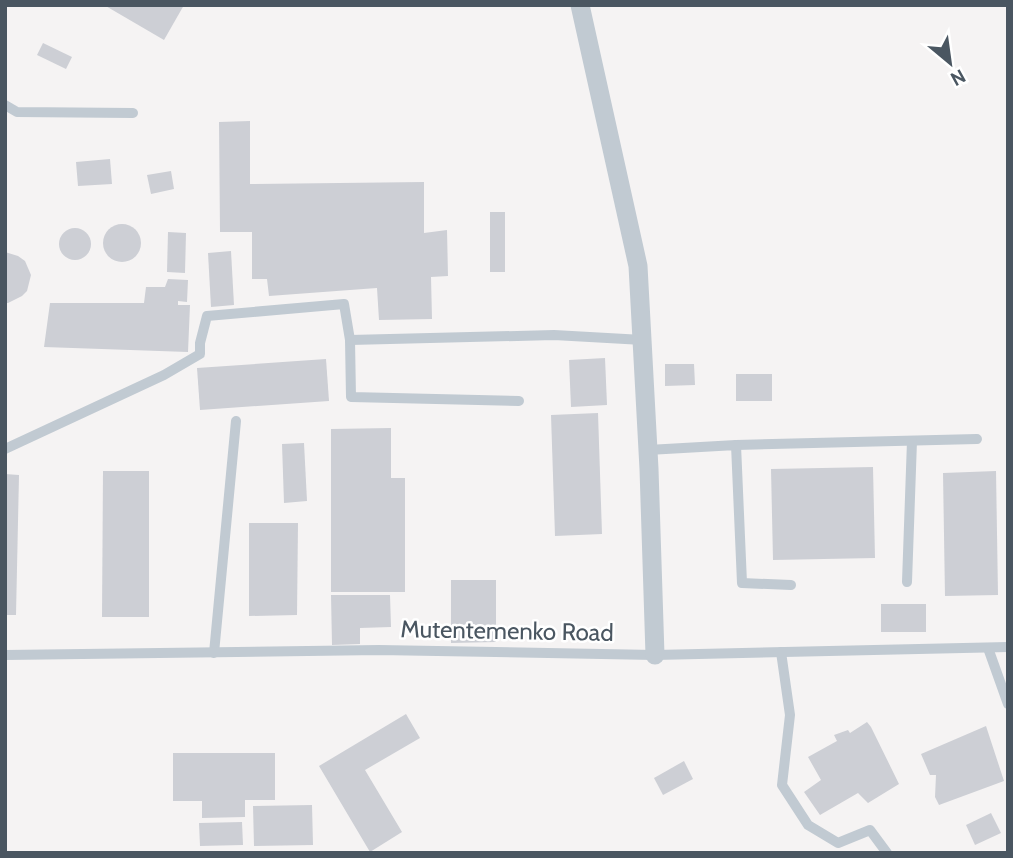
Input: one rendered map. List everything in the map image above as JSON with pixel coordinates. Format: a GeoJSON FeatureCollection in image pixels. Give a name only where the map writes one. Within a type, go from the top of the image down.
{"type":"FeatureCollection","features":[{"type":"Feature","properties":{"kind":"street"},"geometry":{"type":"LineString","coordinates":[[580,5],[638,266],[655,655]]}},
{"type":"Feature","properties":{"kind":"lane"},"geometry":{"type":"LineString","coordinates":[[5,105],[18,111],[133,113]]}},
{"type":"Feature","properties":{"kind":"lane"},"geometry":{"type":"LineString","coordinates":[[5,449],[164,375],[200,354],[207,316],[344,304],[349,340],[351,397],[519,401]]}},
{"type":"Feature","properties":{"kind":"lane"},"geometry":{"type":"LineString","coordinates":[[349,340],[554,335],[643,340]]}},
{"type":"Feature","properties":{"kind":"lane"},"geometry":{"type":"LineString","coordinates":[[214,653],[236,421]]}},
{"type":"Feature","properties":{"kind":"lane"},"geometry":{"type":"LineString","coordinates":[[648,450],[978,439]]}},
{"type":"Feature","properties":{"kind":"lane"},"geometry":{"type":"LineString","coordinates":[[907,582],[912,441]]}},
{"type":"Feature","properties":{"kind":"lane"},"geometry":{"type":"LineString","coordinates":[[736,445],[742,583],[791,585]]}},
{"type":"Feature","properties":{"kind":"lane"},"geometry":{"type":"LineString","coordinates":[[988,648],[1008,704]]}},
{"type":"Feature","properties":{"kind":"lane","name":"Mutentemenko Road"},"geometry":{"type":"LineString","coordinates":[[5,655],[379,650],[655,655],[1008,648]]}},
{"type":"Feature","properties":{"kind":"lane"},"geometry":{"type":"LineString","coordinates":[[781,652],[790,715],[782,785],[808,825],[838,843],[870,830],[887,853]]}},
{"type":"Feature","properties":{"kind":"building"},"geometry":{"type":"Polygon","coordinates":[[[104,5],[184,5],[164,40],[104,5]]]}},
{"type":"Feature","properties":{"kind":"building"},"geometry":{"type":"Polygon","coordinates":[[[43,43],[72,57],[66,69],[37,55],[43,43]]]}},
{"type":"Feature","properties":{"kind":"building"},"geometry":{"type":"Polygon","coordinates":[[[250,121],[250,184],[424,182],[424,233],[447,230],[448,276],[431,277],[432,319],[379,320],[377,288],[269,296],[267,279],[252,279],[252,232],[220,232],[219,122],[250,121]]]}},
{"type":"Feature","properties":{"kind":"building"},"geometry":{"type":"Polygon","coordinates":[[[110,159],[112,184],[78,186],[76,162],[110,159]]]}},
{"type":"Feature","properties":{"kind":"building"},"geometry":{"type":"Polygon","coordinates":[[[171,171],[174,189],[151,194],[147,175],[171,171]]]}},
{"type":"Feature","properties":{"kind":"building"},"geometry":{"type":"Polygon","coordinates":[[[490,212],[505,212],[505,272],[490,272],[490,212]]]}},
{"type":"Feature","properties":{"kind":"building"},"geometry":{"type":"Polygon","coordinates":[[[122,224],[135,230],[141,243],[135,256],[122,262],[109,256],[103,243],[109,230],[122,224]]]}},
{"type":"Feature","properties":{"kind":"building"},"geometry":{"type":"Polygon","coordinates":[[[75,228],[87,232],[91,244],[87,256],[75,260],[63,256],[59,244],[63,232],[75,228]]]}},
{"type":"Feature","properties":{"kind":"building"},"geometry":{"type":"Polygon","coordinates":[[[168,232],[186,233],[185,273],[167,272],[168,232]]]}},
{"type":"Feature","properties":{"kind":"building"},"geometry":{"type":"Polygon","coordinates":[[[231,251],[234,305],[211,307],[208,253],[231,251]]]}},
{"type":"Feature","properties":{"kind":"building"},"geometry":{"type":"Polygon","coordinates":[[[5,252],[25,261],[31,275],[27,291],[8,303],[5,303],[5,252]]]}},
{"type":"Feature","properties":{"kind":"building"},"geometry":{"type":"Polygon","coordinates":[[[168,279],[188,280],[187,302],[178,301],[178,305],[190,305],[188,352],[44,347],[50,303],[144,303],[146,287],[165,287],[168,279]]]}},
{"type":"Feature","properties":{"kind":"building"},"geometry":{"type":"Polygon","coordinates":[[[605,358],[607,405],[571,407],[569,360],[605,358]]]}},
{"type":"Feature","properties":{"kind":"building"},"geometry":{"type":"Polygon","coordinates":[[[326,359],[329,401],[200,410],[197,368],[326,359]]]}},
{"type":"Feature","properties":{"kind":"building"},"geometry":{"type":"Polygon","coordinates":[[[665,364],[694,364],[695,385],[665,386],[665,364]]]}},
{"type":"Feature","properties":{"kind":"building"},"geometry":{"type":"Polygon","coordinates":[[[736,374],[772,374],[772,401],[736,401],[736,374]]]}},
{"type":"Feature","properties":{"kind":"building"},"geometry":{"type":"Polygon","coordinates":[[[598,413],[602,534],[555,536],[551,415],[598,413]]]}},
{"type":"Feature","properties":{"kind":"building"},"geometry":{"type":"Polygon","coordinates":[[[391,428],[391,478],[405,478],[405,592],[331,592],[331,429],[391,428]]]}},
{"type":"Feature","properties":{"kind":"building"},"geometry":{"type":"Polygon","coordinates":[[[304,443],[307,501],[284,503],[282,444],[304,443]]]}},
{"type":"Feature","properties":{"kind":"building"},"geometry":{"type":"Polygon","coordinates":[[[873,467],[875,558],[773,560],[771,469],[873,467]]]}},
{"type":"Feature","properties":{"kind":"building"},"geometry":{"type":"Polygon","coordinates":[[[103,471],[149,471],[149,617],[102,617],[103,471]]]}},
{"type":"Feature","properties":{"kind":"building"},"geometry":{"type":"Polygon","coordinates":[[[996,471],[998,595],[945,596],[943,473],[996,471]]]}},
{"type":"Feature","properties":{"kind":"building"},"geometry":{"type":"Polygon","coordinates":[[[5,474],[19,475],[16,615],[5,615],[5,474]]]}},
{"type":"Feature","properties":{"kind":"building"},"geometry":{"type":"Polygon","coordinates":[[[249,523],[298,523],[297,615],[249,616],[249,523]]]}},
{"type":"Feature","properties":{"kind":"building"},"geometry":{"type":"Polygon","coordinates":[[[451,580],[496,580],[496,642],[451,643],[451,580]]]}},
{"type":"Feature","properties":{"kind":"building"},"geometry":{"type":"Polygon","coordinates":[[[331,595],[390,595],[391,627],[360,628],[360,644],[332,645],[331,595]]]}},
{"type":"Feature","properties":{"kind":"building"},"geometry":{"type":"Polygon","coordinates":[[[881,604],[926,604],[926,632],[881,632],[881,604]]]}},
{"type":"Feature","properties":{"kind":"building"},"geometry":{"type":"Polygon","coordinates":[[[406,714],[420,738],[365,770],[402,832],[370,852],[319,766],[406,714]]]}},
{"type":"Feature","properties":{"kind":"building"},"geometry":{"type":"Polygon","coordinates":[[[867,722],[899,784],[868,803],[858,793],[820,815],[804,792],[821,780],[808,757],[837,741],[834,735],[848,730],[850,733],[867,722]]]}},
{"type":"Feature","properties":{"kind":"building"},"geometry":{"type":"Polygon","coordinates":[[[986,726],[1004,781],[939,805],[935,797],[936,775],[930,775],[921,754],[986,726]]]}},
{"type":"Feature","properties":{"kind":"building"},"geometry":{"type":"Polygon","coordinates":[[[173,753],[275,753],[275,800],[245,800],[245,817],[202,818],[202,801],[173,801],[173,753]]]}},
{"type":"Feature","properties":{"kind":"building"},"geometry":{"type":"Polygon","coordinates":[[[684,761],[693,779],[663,795],[654,778],[684,761]]]}},
{"type":"Feature","properties":{"kind":"building"},"geometry":{"type":"Polygon","coordinates":[[[312,805],[313,845],[254,846],[253,806],[312,805]]]}},
{"type":"Feature","properties":{"kind":"building"},"geometry":{"type":"Polygon","coordinates":[[[991,813],[1001,833],[975,845],[966,825],[991,813]]]}},
{"type":"Feature","properties":{"kind":"building"},"geometry":{"type":"Polygon","coordinates":[[[242,822],[243,845],[200,846],[199,823],[242,822]]]}}]}
